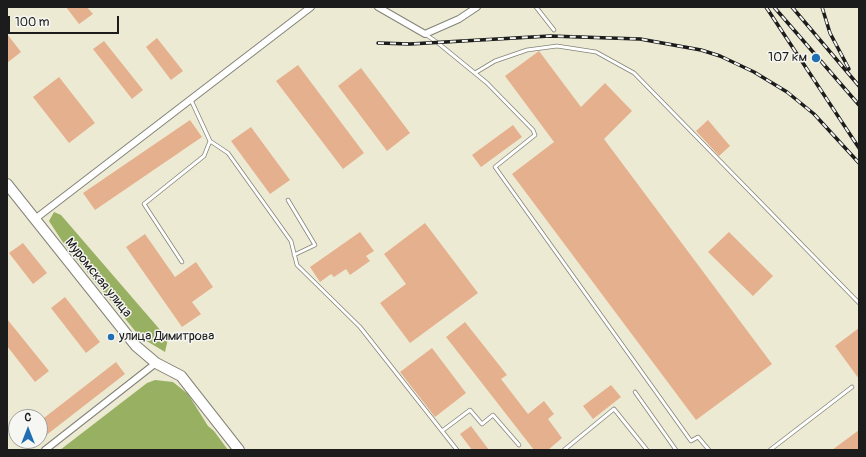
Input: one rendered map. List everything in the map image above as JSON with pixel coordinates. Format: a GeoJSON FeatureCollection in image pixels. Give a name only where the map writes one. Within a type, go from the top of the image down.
{"type":"FeatureCollection","features":[{"type":"Feature","properties":{"kind":"main road","name":"Муромская улица"},"geometry":{"type":"LineString","coordinates":[[7,184],[132,340],[156,363],[181,376],[239,450]]}},
{"type":"Feature","properties":{"kind":"street"},"geometry":{"type":"LineString","coordinates":[[35,220],[311,7]]}},
{"type":"Feature","properties":{"kind":"street"},"geometry":{"type":"LineString","coordinates":[[378,7],[425,34],[459,19],[477,7]]}},
{"type":"Feature","properties":{"kind":"street"},"geometry":{"type":"LineString","coordinates":[[45,450],[156,363]]}},
{"type":"Feature","properties":{"kind":"lane"},"geometry":{"type":"LineString","coordinates":[[536,7],[554,30]]}},
{"type":"Feature","properties":{"kind":"lane"},"geometry":{"type":"LineString","coordinates":[[425,34],[438,42],[475,73],[536,134],[495,167],[691,441],[698,437],[709,450]]}},
{"type":"Feature","properties":{"kind":"lane"},"geometry":{"type":"LineString","coordinates":[[475,73],[495,61],[527,50],[557,46],[596,52],[634,73],[859,303]]}},
{"type":"Feature","properties":{"kind":"lane"},"geometry":{"type":"LineString","coordinates":[[191,100],[210,140],[228,153],[291,241],[297,265],[360,327],[457,450]]}},
{"type":"Feature","properties":{"kind":"lane"},"geometry":{"type":"LineString","coordinates":[[182,262],[144,204],[204,156],[210,140]]}},
{"type":"Feature","properties":{"kind":"lane"},"geometry":{"type":"LineString","coordinates":[[288,200],[315,245],[294,255]]}},
{"type":"Feature","properties":{"kind":"lane"},"geometry":{"type":"LineString","coordinates":[[770,450],[852,387]]}},
{"type":"Feature","properties":{"kind":"lane"},"geometry":{"type":"LineString","coordinates":[[635,392],[676,450]]}},
{"type":"Feature","properties":{"kind":"lane"},"geometry":{"type":"LineString","coordinates":[[564,450],[614,409],[647,450]]}},
{"type":"Feature","properties":{"kind":"lane"},"geometry":{"type":"LineString","coordinates":[[442,431],[470,410],[482,424],[493,415],[519,444]]}},
{"type":"Feature","properties":{"kind":"green space"},"geometry":{"type":"Polygon","coordinates":[[[54,212],[61,215],[168,339],[165,352],[140,337],[62,241],[49,221],[54,212]]]}},
{"type":"Feature","properties":{"kind":"green space"},"geometry":{"type":"Polygon","coordinates":[[[155,380],[173,382],[188,394],[208,426],[214,431],[228,450],[60,450],[147,383],[155,380]]]}},
{"type":"Feature","properties":{"kind":"building"},"geometry":{"type":"Polygon","coordinates":[[[66,7],[87,7],[93,14],[79,24],[66,7]]]}},
{"type":"Feature","properties":{"kind":"building"},"geometry":{"type":"Polygon","coordinates":[[[7,34],[21,52],[7,63],[7,34]]]}},
{"type":"Feature","properties":{"kind":"building"},"geometry":{"type":"Polygon","coordinates":[[[157,38],[183,71],[171,80],[146,47],[157,38]]]}},
{"type":"Feature","properties":{"kind":"building"},"geometry":{"type":"Polygon","coordinates":[[[104,41],[143,90],[132,99],[93,49],[104,41]]]}},
{"type":"Feature","properties":{"kind":"building"},"geometry":{"type":"Polygon","coordinates":[[[539,51],[581,107],[605,83],[632,111],[604,139],[772,364],[696,420],[512,174],[554,142],[505,76],[539,51]]]}},
{"type":"Feature","properties":{"kind":"building"},"geometry":{"type":"Polygon","coordinates":[[[298,65],[364,153],[343,169],[276,81],[298,65]]]}},
{"type":"Feature","properties":{"kind":"building"},"geometry":{"type":"Polygon","coordinates":[[[361,68],[410,133],[387,151],[338,86],[361,68]]]}},
{"type":"Feature","properties":{"kind":"building"},"geometry":{"type":"Polygon","coordinates":[[[59,77],[95,123],[69,143],[33,97],[59,77]]]}},
{"type":"Feature","properties":{"kind":"building"},"geometry":{"type":"Polygon","coordinates":[[[190,120],[202,137],[95,210],[83,193],[190,120]]]}},
{"type":"Feature","properties":{"kind":"building"},"geometry":{"type":"Polygon","coordinates":[[[708,120],[730,146],[719,156],[696,131],[708,120]]]}},
{"type":"Feature","properties":{"kind":"building"},"geometry":{"type":"Polygon","coordinates":[[[513,125],[522,137],[481,167],[472,155],[513,125]]]}},
{"type":"Feature","properties":{"kind":"building"},"geometry":{"type":"Polygon","coordinates":[[[251,127],[290,180],[270,194],[231,141],[251,127]]]}},
{"type":"Feature","properties":{"kind":"building"},"geometry":{"type":"Polygon","coordinates":[[[425,223],[478,293],[410,343],[380,303],[406,284],[384,254],[425,223]]]}},
{"type":"Feature","properties":{"kind":"building"},"geometry":{"type":"Polygon","coordinates":[[[360,232],[374,251],[366,256],[370,261],[350,275],[346,269],[334,277],[331,274],[320,282],[310,267],[360,232]]]}},
{"type":"Feature","properties":{"kind":"building"},"geometry":{"type":"Polygon","coordinates":[[[729,232],[773,276],[753,296],[708,252],[729,232]]]}},
{"type":"Feature","properties":{"kind":"building"},"geometry":{"type":"Polygon","coordinates":[[[145,234],[175,277],[196,262],[213,287],[192,302],[201,314],[182,327],[126,247],[145,234]]]}},
{"type":"Feature","properties":{"kind":"building"},"geometry":{"type":"Polygon","coordinates":[[[23,243],[47,273],[33,284],[9,253],[23,243]]]}},
{"type":"Feature","properties":{"kind":"building"},"geometry":{"type":"Polygon","coordinates":[[[65,297],[100,342],[86,353],[51,308],[65,297]]]}},
{"type":"Feature","properties":{"kind":"building"},"geometry":{"type":"Polygon","coordinates":[[[7,319],[49,371],[35,382],[7,346],[7,319]]]}},
{"type":"Feature","properties":{"kind":"building"},"geometry":{"type":"Polygon","coordinates":[[[465,322],[507,375],[501,379],[528,414],[544,401],[554,414],[548,419],[562,438],[548,450],[534,450],[446,337],[465,322]]]}},
{"type":"Feature","properties":{"kind":"building"},"geometry":{"type":"Polygon","coordinates":[[[859,328],[859,379],[835,346],[859,328]]]}},
{"type":"Feature","properties":{"kind":"building"},"geometry":{"type":"Polygon","coordinates":[[[432,348],[466,393],[435,417],[400,372],[432,348]]]}},
{"type":"Feature","properties":{"kind":"building"},"geometry":{"type":"Polygon","coordinates":[[[116,362],[125,374],[48,434],[48,415],[116,362]]]}},
{"type":"Feature","properties":{"kind":"building"},"geometry":{"type":"Polygon","coordinates":[[[611,385],[621,397],[593,419],[583,406],[611,385]]]}},
{"type":"Feature","properties":{"kind":"building"},"geometry":{"type":"Polygon","coordinates":[[[471,426],[489,450],[472,450],[460,434],[471,426]]]}},
{"type":"Feature","properties":{"kind":"building"},"geometry":{"type":"Polygon","coordinates":[[[859,430],[859,450],[832,450],[859,430]]]}},
{"type":"Feature","properties":{"kind":"railway"},"geometry":{"type":"LineString","coordinates":[[766,7],[859,148]]}},
{"type":"Feature","properties":{"kind":"railway"},"geometry":{"type":"LineString","coordinates":[[774,7],[859,105]]}},
{"type":"Feature","properties":{"kind":"railway"},"geometry":{"type":"LineString","coordinates":[[792,7],[859,86]]}},
{"type":"Feature","properties":{"kind":"railway"},"geometry":{"type":"LineString","coordinates":[[822,7],[830,33],[849,69]]}},
{"type":"Feature","properties":{"kind":"railway"},"geometry":{"type":"LineString","coordinates":[[378,43],[410,44],[550,36],[640,39],[701,50],[720,56],[754,72],[787,92],[814,114],[859,163]]}},
{"type":"Feature","properties":{"kind":"place","name":"107 км"},"geometry":{"type":"Point","coordinates":[816,58]}},
{"type":"Feature","properties":{"kind":"place","name":"улица Димитрова"},"geometry":{"type":"Point","coordinates":[111,337]}}]}
